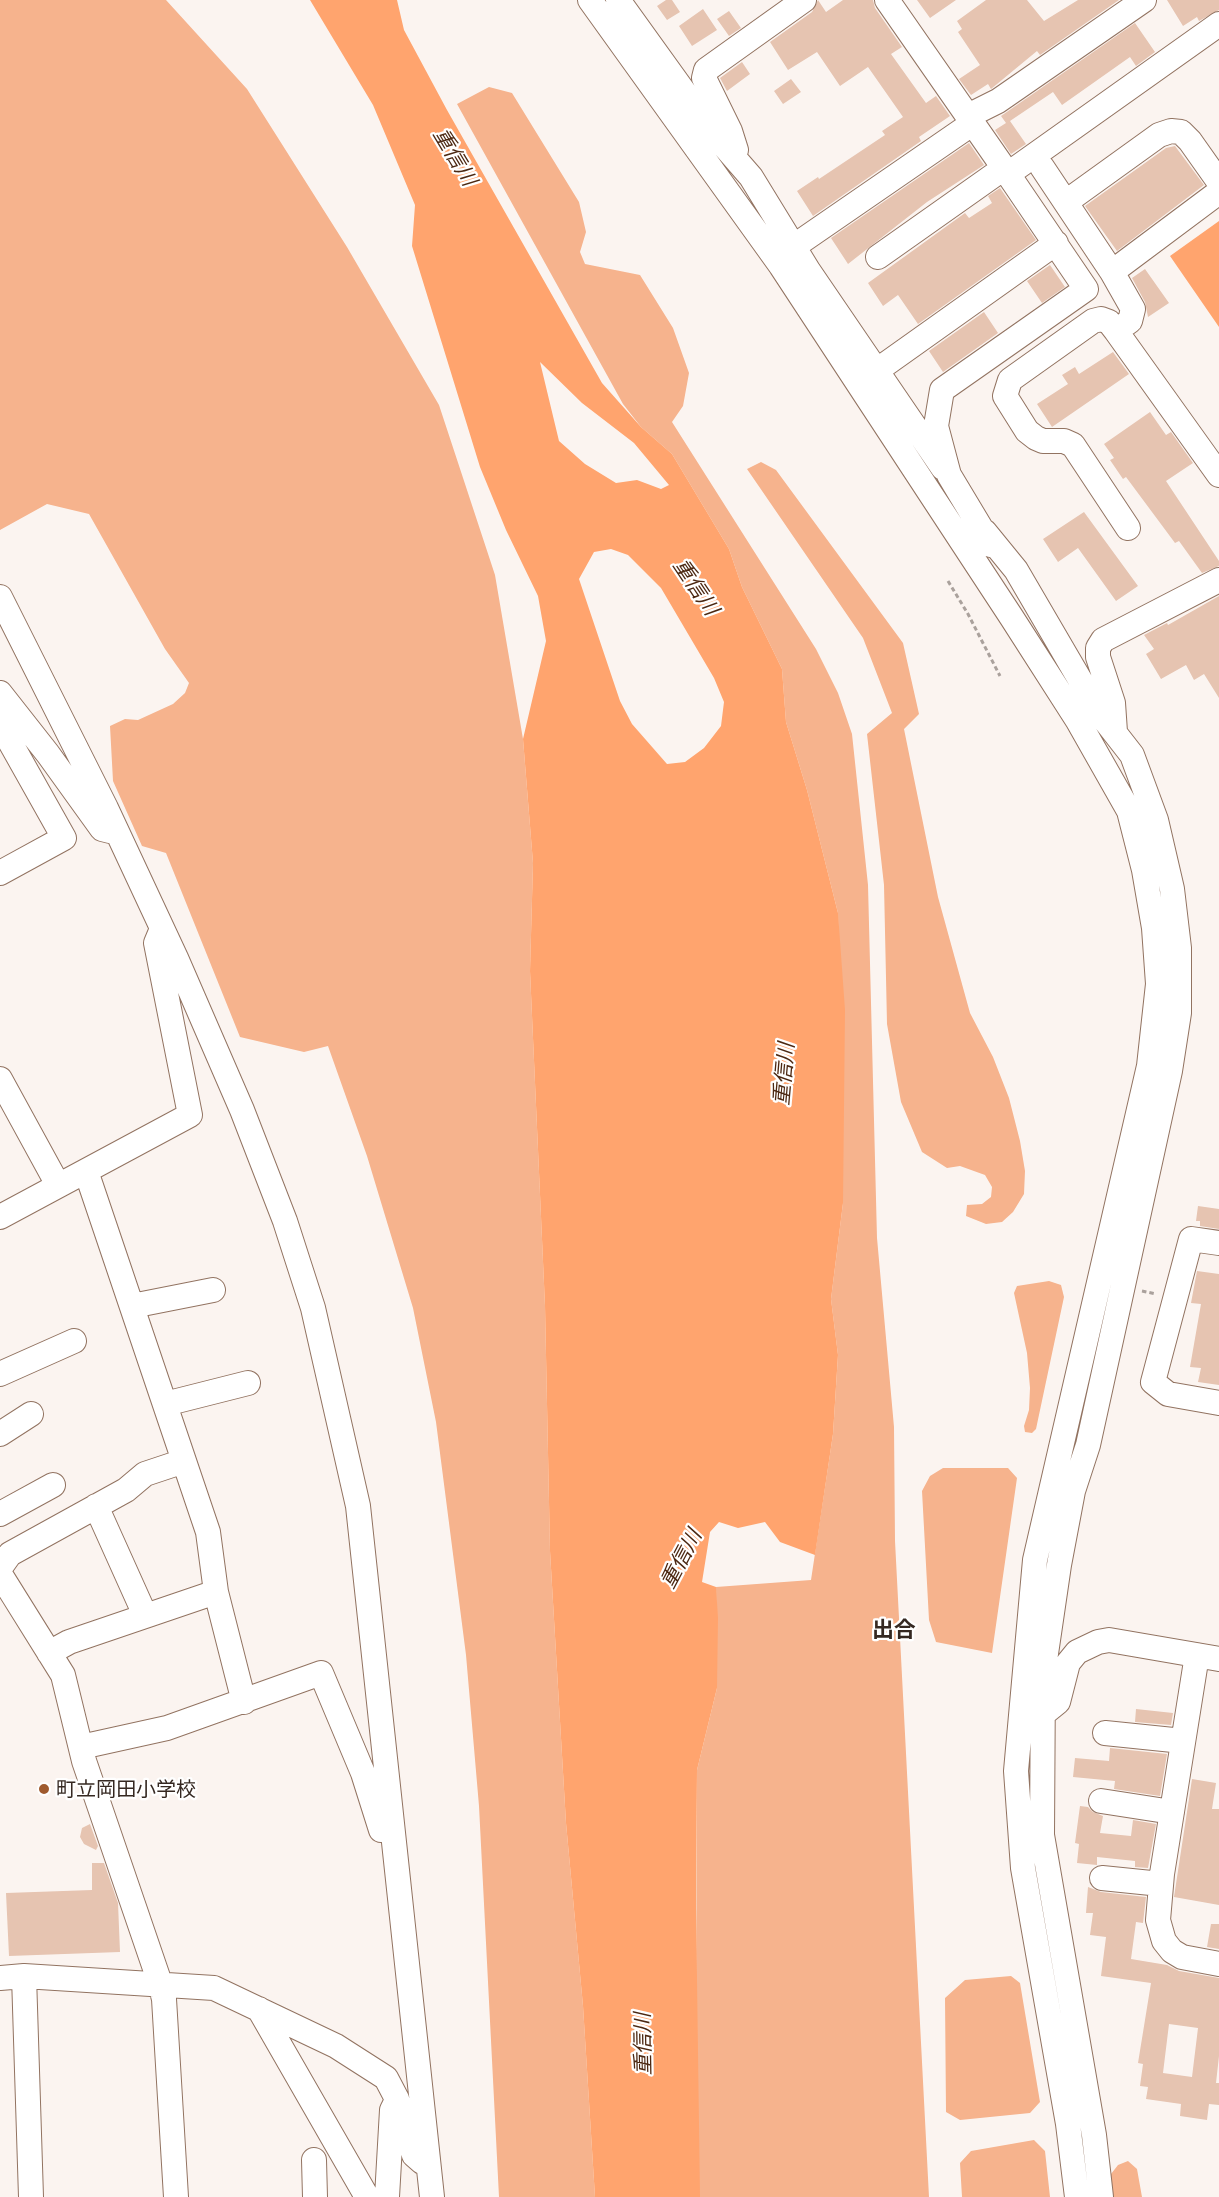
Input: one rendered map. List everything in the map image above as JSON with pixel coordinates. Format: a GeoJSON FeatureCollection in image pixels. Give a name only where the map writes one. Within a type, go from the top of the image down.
{"type":"FeatureCollection","features":[{"type":"Feature","properties":{"kind":"street"},"geometry":{"type":"LineString","coordinates":[[590,0],[760,238],[867,377],[948,475],[985,532],[1016,570],[1100,714],[1132,755],[1156,820],[1172,889],[1179,948],[1179,1013],[1170,1071],[1088,1445],[1073,1491],[1059,1565],[1043,1674],[1042,1835],[1094,2135],[1101,2197]]}},
{"type":"Feature","properties":{"kind":"street"},"geometry":{"type":"LineString","coordinates":[[618,0],[718,139],[740,162],[793,247],[867,377],[1012,618],[1084,732],[1128,811]]}},
{"type":"Feature","properties":{"kind":"street"},"geometry":{"type":"LineString","coordinates":[[760,238],[760,218],[730,131],[704,78],[706,70],[804,0]]}},
{"type":"Feature","properties":{"kind":"street"},"geometry":{"type":"LineString","coordinates":[[887,0],[1086,289],[942,390],[936,426],[948,475]]}},
{"type":"Feature","properties":{"kind":"street"},"geometry":{"type":"LineString","coordinates":[[793,247],[1143,0]]}},
{"type":"Feature","properties":{"kind":"street"},"geometry":{"type":"LineString","coordinates":[[878,257],[1219,24]]}},
{"type":"Feature","properties":{"kind":"street"},"geometry":{"type":"LineString","coordinates":[[1066,202],[1159,135],[1171,131],[1180,132],[1190,141],[1219,182]]}},
{"type":"Feature","properties":{"kind":"street"},"geometry":{"type":"LineString","coordinates":[[1042,167],[1112,272],[1133,309],[1130,321],[1116,331]]}},
{"type":"Feature","properties":{"kind":"street"},"geometry":{"type":"LineString","coordinates":[[1112,272],[1219,192]]}},
{"type":"Feature","properties":{"kind":"street"},"geometry":{"type":"LineString","coordinates":[[867,377],[1056,243]]}},
{"type":"Feature","properties":{"kind":"street"},"geometry":{"type":"LineString","coordinates":[[1128,528],[1073,445],[1064,441],[1043,441],[1036,438],[1027,431],[1005,396],[1010,380],[1093,321],[1101,319],[1109,322],[1219,475]]}},
{"type":"Feature","properties":{"kind":"street"},"geometry":{"type":"LineString","coordinates":[[985,532],[1011,595],[1012,618]]}},
{"type":"Feature","properties":{"kind":"street"},"geometry":{"type":"LineString","coordinates":[[1077,2197],[1068,2124],[1023,1868],[1016,1771],[1035,1560],[1149,1066],[1158,984],[1154,928],[1144,870],[1128,811],[1125,776],[1115,733],[1113,704],[1098,657],[1098,648],[1103,640],[1219,580]]}},
{"type":"Feature","properties":{"kind":"street"},"geometry":{"type":"LineString","coordinates":[[0,597],[118,833],[242,1110],[285,1221],[313,1308],[358,1506],[432,2197]]}},
{"type":"Feature","properties":{"kind":"street"},"geometry":{"type":"LineString","coordinates":[[0,693],[102,829],[118,833]]}},
{"type":"Feature","properties":{"kind":"street"},"geometry":{"type":"LineString","coordinates":[[0,724],[64,838],[0,873]]}},
{"type":"Feature","properties":{"kind":"street"},"geometry":{"type":"LineString","coordinates":[[0,1217],[190,1115],[156,943],[162,929]]}},
{"type":"Feature","properties":{"kind":"street"},"geometry":{"type":"LineString","coordinates":[[0,1079],[58,1185]]}},
{"type":"Feature","properties":{"kind":"street"},"geometry":{"type":"LineString","coordinates":[[86,1171],[208,1532],[216,1592],[244,1702]]}},
{"type":"Feature","properties":{"kind":"street"},"geometry":{"type":"LineString","coordinates":[[1219,1243],[1191,1239],[1153,1382],[1168,1394],[1219,1403]]}},
{"type":"Feature","properties":{"kind":"street"},"geometry":{"type":"LineString","coordinates":[[132,1306],[213,1290]]}},
{"type":"Feature","properties":{"kind":"street"},"geometry":{"type":"LineString","coordinates":[[0,1374],[74,1341]]}},
{"type":"Feature","properties":{"kind":"street"},"geometry":{"type":"LineString","coordinates":[[165,1404],[248,1383]]}},
{"type":"Feature","properties":{"kind":"street"},"geometry":{"type":"LineString","coordinates":[[0,1434],[31,1414]]}},
{"type":"Feature","properties":{"kind":"street"},"geometry":{"type":"LineString","coordinates":[[176,2197],[164,1999],[160,1983],[81,1747],[63,1675],[49,1653],[2,1558],[126,1490],[145,1474],[184,1461]]}},
{"type":"Feature","properties":{"kind":"street"},"geometry":{"type":"LineString","coordinates":[[0,1514],[53,1485]]}},
{"type":"Feature","properties":{"kind":"street"},"geometry":{"type":"LineString","coordinates":[[96,1506],[145,1616]]}},
{"type":"Feature","properties":{"kind":"street"},"geometry":{"type":"LineString","coordinates":[[49,1653],[69,1642],[216,1592]]}},
{"type":"Feature","properties":{"kind":"street"},"geometry":{"type":"LineString","coordinates":[[1042,1715],[1058,1702],[1068,1663],[1088,1646],[1109,1640],[1208,1657],[1183,1741],[1161,1884],[1158,1920],[1164,1941],[1172,1951],[1182,1957],[1219,1964]]}},
{"type":"Feature","properties":{"kind":"street"},"geometry":{"type":"LineString","coordinates":[[81,1747],[166,1728],[321,1673],[372,1795],[385,1842],[395,1851]]}},
{"type":"Feature","properties":{"kind":"street"},"geometry":{"type":"LineString","coordinates":[[1106,1733],[1183,1741]]}},
{"type":"Feature","properties":{"kind":"street"},"geometry":{"type":"LineString","coordinates":[[1016,1771],[1042,1835]]}},
{"type":"Feature","properties":{"kind":"street"},"geometry":{"type":"LineString","coordinates":[[1101,1801],[1172,1812]]}},
{"type":"Feature","properties":{"kind":"street"},"geometry":{"type":"LineString","coordinates":[[1102,1878],[1161,1884]]}},
{"type":"Feature","properties":{"kind":"street"},"geometry":{"type":"LineString","coordinates":[[31,2197],[12,1977],[160,1983],[214,1988],[336,2046],[386,2078],[398,2099],[414,2155],[428,2167]]}},
{"type":"Feature","properties":{"kind":"street"},"geometry":{"type":"LineString","coordinates":[[259,2009],[367,2197]]}},
{"type":"Feature","properties":{"kind":"street"},"geometry":{"type":"LineString","coordinates":[[387,2197],[392,2110],[398,2099]]}},
{"type":"Feature","properties":{"kind":"street"},"geometry":{"type":"LineString","coordinates":[[314,2160],[315,2197]]}},
{"type":"Feature","properties":{"kind":"path"},"geometry":{"type":"LineString","coordinates":[[948,581],[969,614],[1000,676]]}},
{"type":"Feature","properties":{"kind":"shaded area"},"geometry":{"type":"Polygon","coordinates":[[[0,0],[166,0],[247,89],[347,247],[439,405],[495,575],[523,739],[533,863],[530,971],[545,1306],[550,1551],[566,1823],[583,2006],[595,2197],[499,2197],[479,1806],[466,1655],[436,1422],[413,1308],[367,1156],[328,1046],[304,1052],[240,1037],[166,853],[142,846],[113,781],[110,726],[125,719],[138,720],[173,704],[185,693],[189,683],[165,649],[89,514],[47,504],[0,530],[0,0]]]}},
{"type":"Feature","properties":{"kind":"shaded area"},"geometry":{"type":"Polygon","coordinates":[[[489,87],[512,93],[579,202],[586,232],[580,252],[585,264],[640,275],[673,328],[689,373],[683,406],[672,422],[816,649],[838,693],[852,734],[868,885],[877,1238],[894,1427],[895,1541],[929,2197],[695,2197],[697,1770],[717,1688],[716,1587],[811,1580],[833,1434],[838,1355],[831,1299],[843,1203],[838,913],[807,790],[786,722],[782,669],[742,587],[729,549],[672,454],[641,427],[623,404],[457,104],[489,87]]]}},
{"type":"Feature","properties":{"kind":"shaded area"},"geometry":{"type":"Polygon","coordinates":[[[761,462],[776,470],[903,643],[919,714],[904,729],[938,897],[970,1013],[993,1057],[1009,1098],[1020,1141],[1025,1171],[1024,1194],[1013,1212],[1002,1222],[986,1224],[966,1216],[967,1205],[982,1204],[991,1197],[992,1187],[985,1175],[960,1166],[947,1168],[922,1152],[901,1102],[887,1024],[884,885],[867,734],[892,713],[863,638],[747,469],[761,462]]]}},
{"type":"Feature","properties":{"kind":"shaded area"},"geometry":{"type":"Polygon","coordinates":[[[1049,1281],[1061,1285],[1064,1297],[1036,1429],[1032,1433],[1025,1432],[1024,1426],[1029,1410],[1030,1388],[1027,1353],[1014,1293],[1017,1286],[1049,1281]]]}},
{"type":"Feature","properties":{"kind":"shaded area"},"geometry":{"type":"Polygon","coordinates":[[[943,1468],[1008,1468],[1017,1478],[992,1653],[936,1642],[929,1620],[922,1491],[930,1476],[943,1468]]]}},
{"type":"Feature","properties":{"kind":"shaded area"},"geometry":{"type":"Polygon","coordinates":[[[1011,1976],[1020,1983],[1040,2102],[1030,2113],[960,2120],[946,2112],[945,1998],[965,1980],[1011,1976]]]}},
{"type":"Feature","properties":{"kind":"shaded area"},"geometry":{"type":"Polygon","coordinates":[[[1034,2140],[1045,2151],[1050,2197],[962,2197],[960,2163],[971,2151],[1034,2140]]]}},
{"type":"Feature","properties":{"kind":"shaded area"},"geometry":{"type":"Polygon","coordinates":[[[1128,2161],[1137,2169],[1142,2197],[1109,2197],[1107,2186],[1111,2174],[1118,2165],[1128,2161]]]}},
{"type":"Feature","properties":{"kind":"water","name":"重信川"},"geometry":{"type":"Polygon","coordinates":[[[310,0],[397,0],[404,30],[602,383],[641,427],[672,454],[729,549],[742,587],[782,669],[786,722],[807,790],[838,913],[845,1010],[843,1203],[831,1299],[838,1355],[833,1434],[815,1555],[780,1542],[765,1522],[738,1528],[719,1522],[710,1532],[702,1582],[716,1587],[718,1618],[717,1688],[697,1770],[696,1908],[700,2197],[595,2197],[583,2006],[566,1823],[550,1551],[545,1306],[530,971],[533,863],[523,739],[546,641],[538,596],[506,530],[480,467],[412,246],[415,205],[373,105],[310,0]],[[540,362],[559,441],[585,464],[616,483],[637,480],[661,489],[669,485],[634,443],[582,403],[540,362]],[[611,549],[594,552],[579,579],[620,701],[632,724],[667,764],[685,762],[704,748],[721,726],[724,702],[714,678],[661,588],[628,555],[611,549]]]}},
{"type":"Feature","properties":{"kind":"water"},"geometry":{"type":"Polygon","coordinates":[[[1219,221],[1219,327],[1170,256],[1219,221]]]}},
{"type":"Feature","properties":{"kind":"building"},"geometry":{"type":"Polygon","coordinates":[[[666,0],[672,0],[680,12],[667,20],[657,6],[666,0]]]}},
{"type":"Feature","properties":{"kind":"building"},"geometry":{"type":"Polygon","coordinates":[[[818,0],[826,12],[843,0],[873,0],[875,8],[902,47],[891,54],[926,103],[936,96],[950,116],[919,137],[921,141],[813,216],[797,191],[885,135],[882,131],[903,117],[868,67],[840,86],[817,52],[788,70],[770,42],[812,12],[818,0]]]}},
{"type":"Feature","properties":{"kind":"building"},"geometry":{"type":"Polygon","coordinates":[[[917,0],[956,0],[930,18],[917,0]]]}},
{"type":"Feature","properties":{"kind":"building"},"geometry":{"type":"Polygon","coordinates":[[[986,0],[1027,0],[1044,21],[1078,0],[1119,0],[1040,55],[1037,51],[991,89],[988,84],[971,95],[959,79],[980,65],[958,32],[962,29],[957,21],[986,0]]]}},
{"type":"Feature","properties":{"kind":"building"},"geometry":{"type":"Polygon","coordinates":[[[1167,0],[1219,0],[1219,10],[1199,21],[1197,17],[1183,26],[1167,0]]]}},
{"type":"Feature","properties":{"kind":"building"},"geometry":{"type":"Polygon","coordinates":[[[703,9],[717,30],[692,46],[679,26],[703,9]]]}},
{"type":"Feature","properties":{"kind":"building"},"geometry":{"type":"Polygon","coordinates":[[[729,11],[741,28],[729,36],[717,19],[729,11]]]}},
{"type":"Feature","properties":{"kind":"building"},"geometry":{"type":"Polygon","coordinates":[[[1135,23],[1155,52],[1136,66],[1130,57],[1062,105],[1053,92],[1010,121],[1026,144],[1011,154],[995,130],[1006,123],[1001,116],[1135,23]]]}},
{"type":"Feature","properties":{"kind":"building"},"geometry":{"type":"Polygon","coordinates":[[[742,62],[750,74],[727,91],[720,78],[742,62]]]}},
{"type":"Feature","properties":{"kind":"building"},"geometry":{"type":"Polygon","coordinates":[[[791,79],[801,92],[783,104],[774,91],[791,79]]]}},
{"type":"Feature","properties":{"kind":"building"},"geometry":{"type":"Polygon","coordinates":[[[969,143],[984,165],[927,202],[848,264],[831,238],[969,143]]]}},
{"type":"Feature","properties":{"kind":"building"},"geometry":{"type":"Polygon","coordinates":[[[1175,146],[1204,185],[1117,251],[1085,206],[1166,148],[1175,146]]]}},
{"type":"Feature","properties":{"kind":"building"},"geometry":{"type":"Polygon","coordinates":[[[1000,188],[1036,240],[918,324],[898,295],[883,306],[868,283],[965,213],[969,218],[992,203],[988,196],[1000,188]]]}},
{"type":"Feature","properties":{"kind":"building"},"geometry":{"type":"Polygon","coordinates":[[[1050,265],[1065,287],[1042,303],[1027,281],[1050,265]]]}},
{"type":"Feature","properties":{"kind":"building"},"geometry":{"type":"Polygon","coordinates":[[[1145,269],[1169,303],[1148,317],[1145,302],[1132,278],[1145,269]]]}},
{"type":"Feature","properties":{"kind":"building"},"geometry":{"type":"Polygon","coordinates":[[[984,312],[998,333],[943,372],[929,351],[984,312]]]}},
{"type":"Feature","properties":{"kind":"building"},"geometry":{"type":"Polygon","coordinates":[[[1113,352],[1129,374],[1052,427],[1037,404],[1068,384],[1062,375],[1075,367],[1079,374],[1113,352]]]}},
{"type":"Feature","properties":{"kind":"building"},"geometry":{"type":"Polygon","coordinates":[[[1150,412],[1166,435],[1171,432],[1193,463],[1166,481],[1219,561],[1219,566],[1202,573],[1179,541],[1175,543],[1126,477],[1123,479],[1110,460],[1114,458],[1104,444],[1150,412]]]}},
{"type":"Feature","properties":{"kind":"building"},"geometry":{"type":"Polygon","coordinates":[[[1084,512],[1138,586],[1116,601],[1078,548],[1058,562],[1043,539],[1084,512]]]}},
{"type":"Feature","properties":{"kind":"building"},"geometry":{"type":"Polygon","coordinates":[[[1219,596],[1219,698],[1204,674],[1194,680],[1186,665],[1161,679],[1146,654],[1154,649],[1144,635],[1167,623],[1168,625],[1219,596]]]}},
{"type":"Feature","properties":{"kind":"building"},"geometry":{"type":"Polygon","coordinates":[[[1198,1206],[1219,1209],[1219,1229],[1200,1226],[1200,1221],[1196,1221],[1198,1206]]]}},
{"type":"Feature","properties":{"kind":"building"},"geometry":{"type":"Polygon","coordinates":[[[1197,1271],[1219,1274],[1219,1385],[1198,1382],[1201,1368],[1190,1367],[1201,1304],[1191,1303],[1197,1271]]]}},
{"type":"Feature","properties":{"kind":"building"},"geometry":{"type":"Polygon","coordinates":[[[1136,1709],[1173,1713],[1171,1725],[1135,1722],[1136,1709]]]}},
{"type":"Feature","properties":{"kind":"building"},"geometry":{"type":"Polygon","coordinates":[[[1110,1748],[1167,1754],[1160,1796],[1114,1789],[1115,1781],[1073,1777],[1075,1758],[1109,1761],[1110,1748]]]}},
{"type":"Feature","properties":{"kind":"building"},"geometry":{"type":"Polygon","coordinates":[[[1192,1779],[1216,1783],[1212,1809],[1219,1809],[1219,1905],[1174,1897],[1192,1779]]]}},
{"type":"Feature","properties":{"kind":"building"},"geometry":{"type":"Polygon","coordinates":[[[1080,1806],[1088,1807],[1103,1816],[1100,1833],[1131,1836],[1133,1820],[1156,1824],[1148,1868],[1135,1867],[1135,1861],[1097,1857],[1097,1865],[1077,1863],[1079,1844],[1075,1843],[1080,1806]]]}},
{"type":"Feature","properties":{"kind":"building"},"geometry":{"type":"Polygon","coordinates":[[[90,1824],[98,1846],[96,1850],[84,1844],[80,1837],[82,1828],[90,1824]]]}},
{"type":"Feature","properties":{"kind":"building"},"geometry":{"type":"Polygon","coordinates":[[[92,1863],[104,1863],[118,1903],[120,1952],[9,1956],[6,1893],[92,1890],[92,1863]]]}},
{"type":"Feature","properties":{"kind":"building"},"geometry":{"type":"Polygon","coordinates":[[[1088,1887],[1101,1892],[1146,1897],[1143,1923],[1136,1922],[1131,1959],[1219,1978],[1219,2056],[1216,2083],[1219,2083],[1219,2105],[1209,2104],[1207,2120],[1180,2116],[1181,2104],[1146,2099],[1148,2087],[1140,2086],[1143,2064],[1138,2063],[1151,1983],[1101,1976],[1106,1937],[1090,1935],[1093,1913],[1086,1913],[1088,1887]],[[1169,2024],[1163,2073],[1192,2077],[1198,2028],[1169,2024]]]}},
{"type":"Feature","properties":{"kind":"building"},"geometry":{"type":"Polygon","coordinates":[[[1211,1924],[1219,1924],[1219,1949],[1207,1947],[1211,1924]]]}},
{"type":"Feature","properties":{"kind":"place","name":"町立岡田小学校"},"geometry":{"type":"Point","coordinates":[44,1789]}},
{"type":"Feature","properties":{"kind":"district","name":"出合"},"geometry":{"type":"Point","coordinates":[894,1630]}}]}
